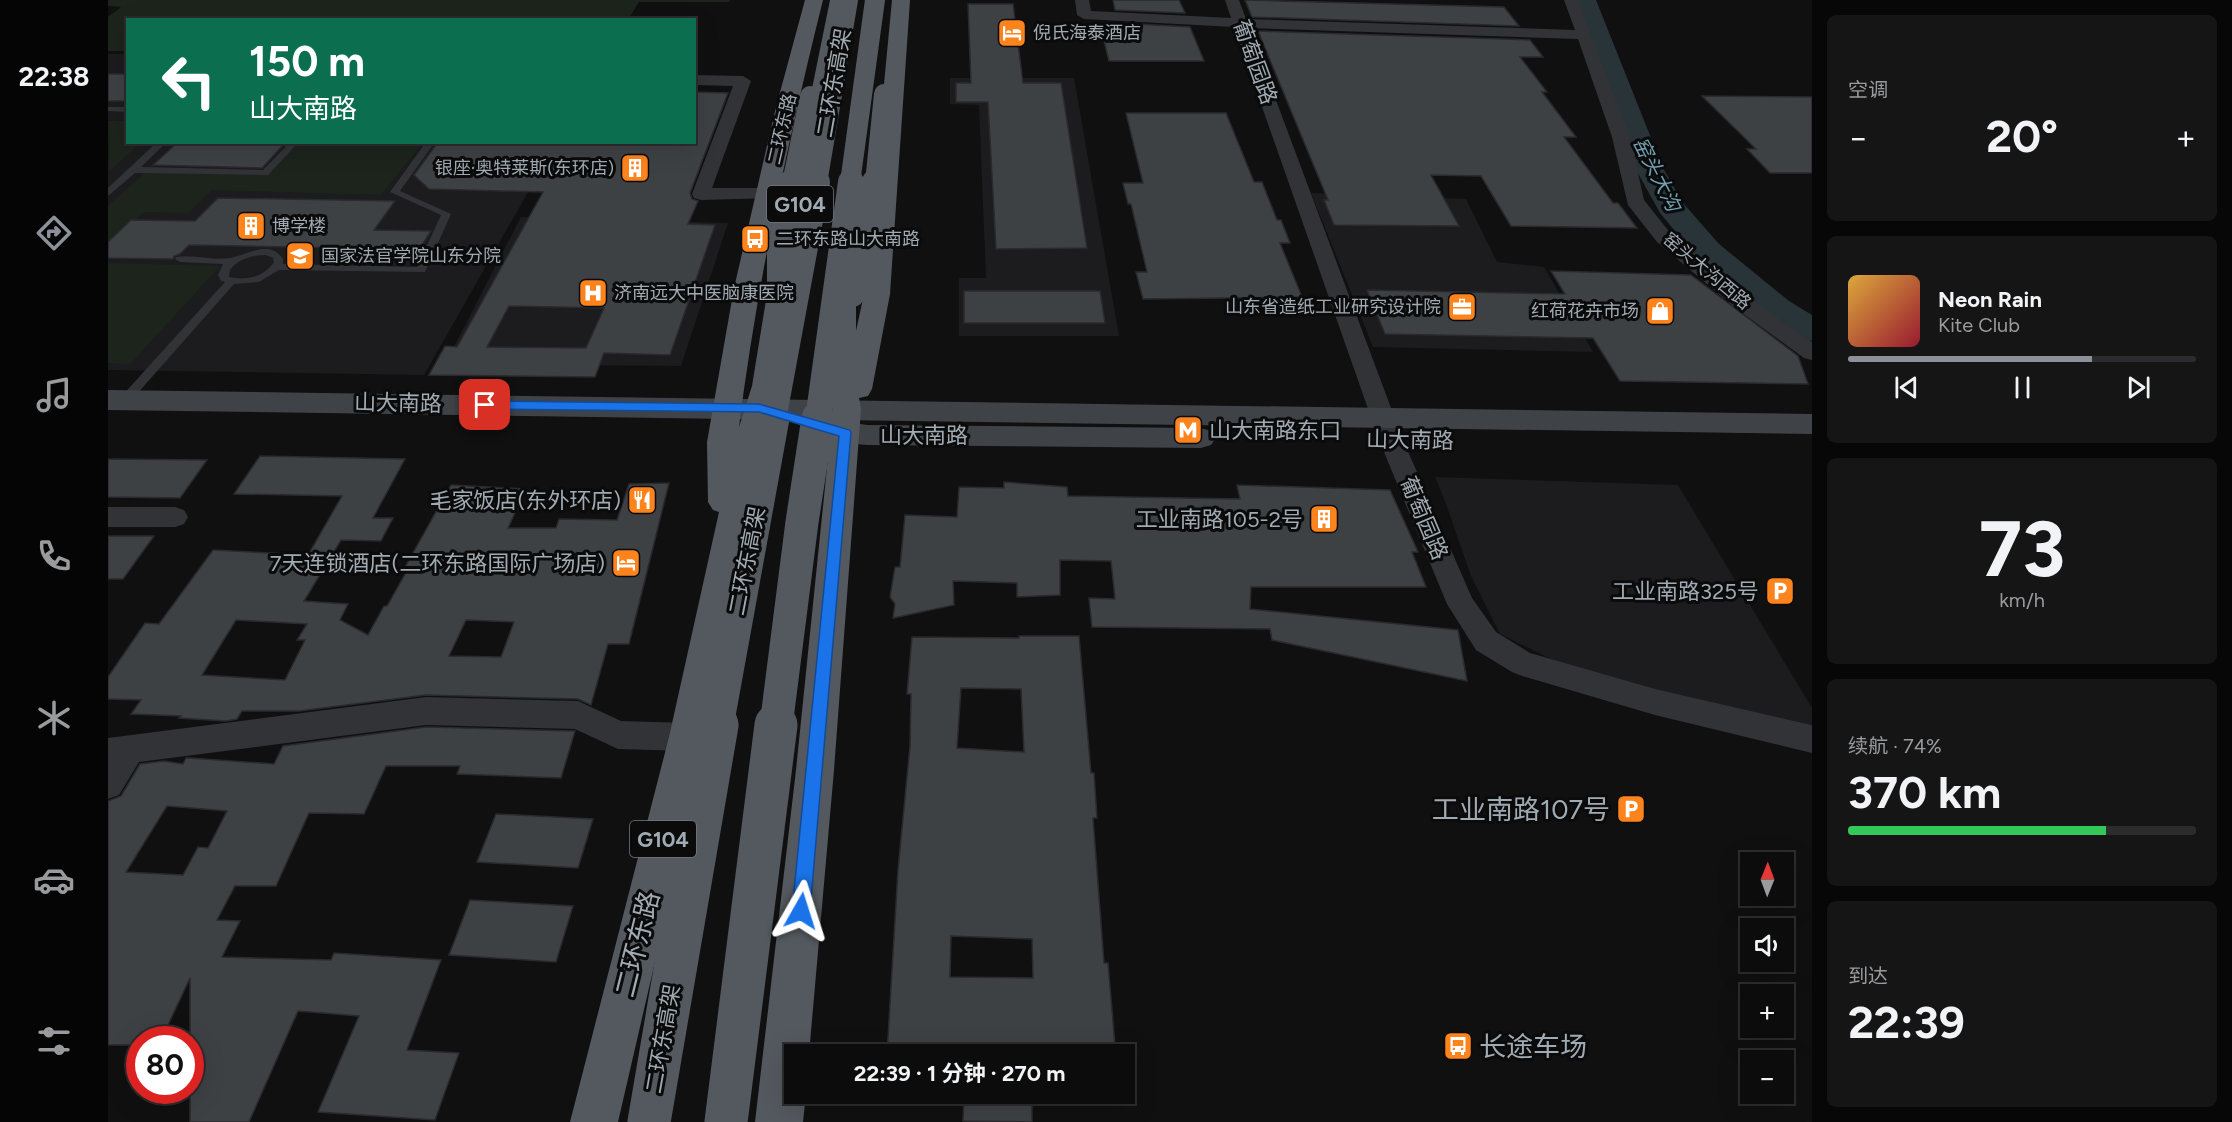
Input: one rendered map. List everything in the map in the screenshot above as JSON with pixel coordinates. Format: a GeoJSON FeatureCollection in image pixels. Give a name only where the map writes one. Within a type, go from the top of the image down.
{"type":"FeatureCollection","features":[{"type":"Feature","properties":{"kind":"highway","name":"二环东路"},"geometry":{"type":"LineString","coordinates":[[725,555],[722,442],[726,408],[744,308],[786,107],[814,0]]}},
{"type":"Feature","properties":{"kind":"highway"},"geometry":{"type":"LineString","coordinates":[[768,404],[784,219],[830,0]]}},
{"type":"Feature","properties":{"kind":"highway","name":"二环东路"},"geometry":{"type":"LineString","coordinates":[[594,1122],[688,737],[750,438],[768,404],[766,386],[773,291],[790,256],[839,0]]}},
{"type":"Feature","properties":{"kind":"highway","name":"二环东高架"},"geometry":{"type":"LineString","coordinates":[[649,1122],[731,646],[768,404],[848,0]]}},
{"type":"Feature","properties":{"kind":"highway","name":"二环东高架"},"geometry":{"type":"LineString","coordinates":[[726,1122],[802,522],[838,415],[875,0]]}},
{"type":"Feature","properties":{"kind":"highway","name":"G104"},"geometry":{"type":"LineString","coordinates":[[779,1122],[815,771],[838,415],[845,401],[841,310],[881,0]]}},
{"type":"Feature","properties":{"kind":"highway"},"geometry":{"type":"LineString","coordinates":[[838,415],[869,236],[894,0]]}},
{"type":"Feature","properties":{"kind":"highway","name":"G104"},"geometry":{"type":"LineString","coordinates":[[838,415],[854,401],[877,294],[901,0]]}},
{"type":"Feature","properties":{"kind":"highway"},"geometry":{"type":"LineString","coordinates":[[859,174],[888,147]]}},
{"type":"Feature","properties":{"kind":"highway"},"geometry":{"type":"LineString","coordinates":[[848,253],[877,294]]}},
{"type":"Feature","properties":{"kind":"highway"},"geometry":{"type":"LineString","coordinates":[[754,259],[773,291]]}},
{"type":"Feature","properties":{"kind":"highway","name":"二环东路"},"geometry":{"type":"LineString","coordinates":[[744,308],[773,291]]}},
{"type":"Feature","properties":{"kind":"main road","name":"山大南路"},"geometry":{"type":"LineString","coordinates":[[117,400],[726,408],[768,404],[838,415],[1812,444]]}},
{"type":"Feature","properties":{"kind":"main road","name":"山大南路"},"geometry":{"type":"LineString","coordinates":[[838,415],[1383,418],[1812,424]]}},
{"type":"Feature","properties":{"kind":"street"},"geometry":{"type":"LineString","coordinates":[[1082,0],[1084,15],[1583,35]]}},
{"type":"Feature","properties":{"kind":"street","name":"葡萄园路"},"geometry":{"type":"LineString","coordinates":[[1232,0],[1391,440],[1461,604],[1486,641],[1522,663],[1655,702],[1812,739]]}},
{"type":"Feature","properties":{"kind":"street","name":"窑头大沟西路"},"geometry":{"type":"LineString","coordinates":[[1570,0],[1622,137],[1635,201],[1664,238],[1740,301],[1812,353]]}},
{"type":"Feature","properties":{"kind":"street"},"geometry":{"type":"LineString","coordinates":[[696,80],[743,81],[701,194],[768,194]]}},
{"type":"Feature","properties":{"kind":"street"},"geometry":{"type":"LineString","coordinates":[[108,517],[175,517]]}},
{"type":"Feature","properties":{"kind":"street"},"geometry":{"type":"LineString","coordinates":[[108,784],[119,751],[426,711],[578,715],[618,735],[688,737]]}},
{"type":"Feature","properties":{"kind":"lane"},"geometry":{"type":"LineString","coordinates":[[108,109],[126,110]]}},
{"type":"Feature","properties":{"kind":"lane"},"geometry":{"type":"LineString","coordinates":[[108,193],[161,144]]}},
{"type":"Feature","properties":{"kind":"lane"},"geometry":{"type":"LineString","coordinates":[[134,170],[265,173],[293,144]]}},
{"type":"Feature","properties":{"kind":"lane"},"geometry":{"type":"LineString","coordinates":[[117,400],[231,282],[256,279],[277,267],[421,270],[446,214],[395,192],[430,144]]}},
{"type":"Feature","properties":{"kind":"lane"},"geometry":{"type":"LineString","coordinates":[[108,178],[124,179]]}},
{"type":"Feature","properties":{"kind":"lane"},"geometry":{"type":"LineString","coordinates":[[231,282],[223,275],[226,266],[250,254],[268,252],[278,257],[277,267]]}},
{"type":"Feature","properties":{"kind":"lane"},"geometry":{"type":"LineString","coordinates":[[180,259],[233,261]]}},
{"type":"Feature","properties":{"kind":"shaded area"},"geometry":{"type":"Polygon","coordinates":[[[108,0],[730,0],[729,2],[639,2],[629,18],[126,18],[126,51],[108,51],[108,17],[121,7],[108,6],[108,0]]]}},
{"type":"Feature","properties":{"kind":"shaded area","name":"国家法官学院山东分院"},"geometry":{"type":"Polygon","coordinates":[[[108,54],[126,54],[126,144],[555,144],[424,375],[108,370],[108,54]]]}},
{"type":"Feature","properties":{"kind":"shaded area"},"geometry":{"type":"Polygon","coordinates":[[[950,78],[1074,78],[1119,336],[959,336],[959,278],[986,278],[979,105],[950,104],[950,78]]]}},
{"type":"Feature","properties":{"kind":"shaded area"},"geometry":{"type":"Polygon","coordinates":[[[108,121],[126,121],[126,144],[140,144],[109,171],[108,121]]]}},
{"type":"Feature","properties":{"kind":"shaded area"},"geometry":{"type":"Polygon","coordinates":[[[298,144],[422,144],[381,195],[212,190],[188,213],[144,212],[108,245],[108,206],[146,172],[267,175],[298,144]]]}},
{"type":"Feature","properties":{"kind":"shaded area","name":"山东省造纸工业研究设计院"},"geometry":{"type":"Polygon","coordinates":[[[1311,193],[1466,199],[1497,262],[1544,267],[1593,352],[1373,347],[1311,193]]]}},
{"type":"Feature","properties":{"kind":"shaded area","name":"济南远大中医脑康医院"},"geometry":{"type":"Polygon","coordinates":[[[521,217],[728,223],[681,366],[445,364],[521,217]]]}},
{"type":"Feature","properties":{"kind":"shaded area"},"geometry":{"type":"Polygon","coordinates":[[[108,263],[220,266],[130,364],[108,363],[108,263]]]}},
{"type":"Feature","properties":{"kind":"shaded area"},"geometry":{"type":"Polygon","coordinates":[[[1435,477],[1678,485],[1812,708],[1812,725],[1578,672],[1500,634],[1471,576],[1435,477]]]}},
{"type":"Feature","properties":{"kind":"building"},"geometry":{"type":"Polygon","coordinates":[[[1113,0],[1179,0],[1185,13],[1115,10],[1113,0]]]}},
{"type":"Feature","properties":{"kind":"building"},"geometry":{"type":"Polygon","coordinates":[[[1245,0],[1504,7],[1519,26],[1252,17],[1245,0]]]}},
{"type":"Feature","properties":{"kind":"building"},"geometry":{"type":"Polygon","coordinates":[[[968,4],[1013,4],[1023,83],[1061,83],[1087,248],[996,249],[988,102],[956,102],[956,83],[971,83],[968,4]]]}},
{"type":"Feature","properties":{"kind":"building"},"geometry":{"type":"Polygon","coordinates":[[[1117,23],[1190,27],[1204,61],[1109,61],[1101,29],[1118,29],[1117,23]]]}},
{"type":"Feature","properties":{"kind":"building"},"geometry":{"type":"Polygon","coordinates":[[[1258,31],[1530,40],[1543,57],[1520,57],[1547,92],[1542,92],[1576,137],[1564,137],[1613,203],[1618,203],[1637,228],[1511,226],[1481,176],[1431,175],[1459,226],[1334,225],[1324,200],[1328,200],[1258,31]]]}},
{"type":"Feature","properties":{"kind":"building"},"geometry":{"type":"Polygon","coordinates":[[[108,74],[126,74],[126,101],[108,101],[108,74]]]}},
{"type":"Feature","properties":{"kind":"building"},"geometry":{"type":"Polygon","coordinates":[[[696,92],[728,93],[690,193],[692,199],[698,201],[688,224],[715,225],[670,355],[604,353],[595,377],[429,375],[445,346],[457,347],[543,192],[429,189],[414,175],[437,144],[696,144],[696,92]],[[509,306],[487,347],[586,348],[604,308],[509,306]]]}},
{"type":"Feature","properties":{"kind":"building"},"geometry":{"type":"Polygon","coordinates":[[[1702,96],[1812,97],[1812,173],[1770,173],[1747,149],[1756,149],[1702,96]]]}},
{"type":"Feature","properties":{"kind":"building"},"geometry":{"type":"Polygon","coordinates":[[[1126,113],[1226,113],[1254,182],[1262,182],[1277,220],[1281,220],[1290,243],[1280,243],[1302,297],[1143,299],[1136,272],[1147,272],[1131,204],[1128,204],[1123,183],[1143,183],[1126,113]]]}},
{"type":"Feature","properties":{"kind":"building"},"geometry":{"type":"Polygon","coordinates":[[[176,144],[284,144],[262,168],[153,165],[176,144]]]}},
{"type":"Feature","properties":{"kind":"building","name":"博学楼"},"geometry":{"type":"Polygon","coordinates":[[[218,198],[395,201],[374,230],[431,231],[412,261],[336,260],[345,248],[189,245],[173,259],[108,258],[108,242],[131,220],[195,221],[218,198]]]}},
{"type":"Feature","properties":{"kind":"building","name":"红荷花卉市场"},"geometry":{"type":"Polygon","coordinates":[[[1551,271],[1691,275],[1798,356],[1808,384],[1620,381],[1593,338],[1385,334],[1367,290],[1565,294],[1551,271]]]}},
{"type":"Feature","properties":{"kind":"building"},"geometry":{"type":"Polygon","coordinates":[[[964,291],[1100,291],[1105,323],[964,323],[964,291]]]}},
{"type":"Feature","properties":{"kind":"building"},"geometry":{"type":"Polygon","coordinates":[[[260,456],[405,459],[373,518],[393,518],[381,541],[341,540],[304,601],[348,604],[340,620],[368,635],[408,569],[404,569],[451,485],[526,489],[508,528],[556,528],[559,519],[617,520],[629,484],[669,483],[629,644],[608,644],[591,705],[578,699],[426,695],[299,711],[242,711],[237,719],[226,721],[131,714],[141,700],[108,699],[108,677],[145,623],[159,624],[213,550],[308,555],[342,496],[234,494],[260,456]],[[236,620],[202,675],[285,680],[305,640],[297,640],[307,624],[236,620]],[[466,620],[449,656],[501,657],[514,622],[466,620]]]}},
{"type":"Feature","properties":{"kind":"building"},"geometry":{"type":"Polygon","coordinates":[[[108,459],[207,460],[180,498],[108,497],[108,459]]]}},
{"type":"Feature","properties":{"kind":"building"},"geometry":{"type":"Polygon","coordinates":[[[1004,482],[1067,487],[1068,496],[1240,499],[1237,485],[1390,490],[1418,552],[1412,552],[1426,587],[1251,587],[1250,609],[1458,630],[1467,681],[1272,640],[1270,629],[1092,627],[1089,598],[1115,599],[1111,561],[1060,560],[1060,595],[1017,597],[1017,583],[953,581],[954,605],[893,618],[895,604],[890,597],[895,567],[900,567],[905,515],[957,517],[959,487],[1004,488],[1004,482]]]}},
{"type":"Feature","properties":{"kind":"building"},"geometry":{"type":"Polygon","coordinates":[[[108,536],[154,536],[123,579],[108,579],[108,536]]]}},
{"type":"Feature","properties":{"kind":"building"},"geometry":{"type":"Polygon","coordinates":[[[1079,636],[1091,773],[1094,773],[1097,818],[1093,818],[1104,963],[1108,963],[1115,1044],[888,1044],[898,870],[910,746],[911,694],[907,694],[912,637],[1079,636]],[[961,688],[957,748],[1024,752],[1021,689],[961,688]],[[951,936],[950,977],[1033,978],[1032,939],[951,936]]]}},
{"type":"Feature","properties":{"kind":"building"},"geometry":{"type":"Polygon","coordinates":[[[426,727],[575,731],[561,778],[457,774],[460,766],[386,766],[364,814],[309,813],[276,886],[235,886],[217,920],[240,921],[222,957],[331,960],[334,953],[441,960],[407,1050],[459,1053],[435,1120],[318,1112],[359,1016],[298,1011],[249,1122],[190,1122],[190,1104],[204,1104],[204,1026],[190,1026],[190,978],[168,1026],[126,1026],[126,1045],[108,1045],[108,801],[121,796],[140,764],[164,761],[183,764],[186,758],[190,758],[274,764],[283,746],[426,727]],[[167,806],[126,872],[183,875],[198,847],[208,848],[227,811],[167,806]]]}},
{"type":"Feature","properties":{"kind":"building"},"geometry":{"type":"Polygon","coordinates":[[[496,814],[593,819],[578,868],[477,862],[496,814]]]}},
{"type":"Feature","properties":{"kind":"building"},"geometry":{"type":"Polygon","coordinates":[[[470,900],[573,906],[556,962],[449,955],[470,900]]]}},
{"type":"Feature","properties":{"kind":"building"},"geometry":{"type":"Polygon","coordinates":[[[964,1104],[1032,1104],[1032,1122],[963,1121],[964,1104]]]}},
{"type":"Feature","properties":{"kind":"waterway","name":"窑头大沟"},"geometry":{"type":"LineString","coordinates":[[1585,0],[1649,168],[1670,207],[1708,251],[1777,308],[1812,330]]}},
{"type":"Feature","properties":{"kind":"place","name":"倪氏海泰酒店"},"geometry":{"type":"Point","coordinates":[1012,33]}},
{"type":"Feature","properties":{"kind":"place","name":"银座·奥特莱斯(东环店)"},"geometry":{"type":"Point","coordinates":[635,168]}},
{"type":"Feature","properties":{"kind":"place","name":"博学楼"},"geometry":{"type":"Point","coordinates":[251,226]}},
{"type":"Feature","properties":{"kind":"place","name":"二环东路山大南路"},"geometry":{"type":"Point","coordinates":[755,239]}},
{"type":"Feature","properties":{"kind":"place","name":"国家法官学院山东分院"},"geometry":{"type":"Point","coordinates":[300,256]}},
{"type":"Feature","properties":{"kind":"place","name":"济南远大中医脑康医院"},"geometry":{"type":"Point","coordinates":[593,293]}},
{"type":"Feature","properties":{"kind":"place","name":"山东省造纸工业研究设计院"},"geometry":{"type":"Point","coordinates":[1462,307]}},
{"type":"Feature","properties":{"kind":"place","name":"红荷花卉市场"},"geometry":{"type":"Point","coordinates":[1660,311]}},
{"type":"Feature","properties":{"kind":"place","name":"山大南路东口"},"geometry":{"type":"Point","coordinates":[1188,430]}},
{"type":"Feature","properties":{"kind":"place","name":"毛家饭店(东外环店)"},"geometry":{"type":"Point","coordinates":[642,500]}},
{"type":"Feature","properties":{"kind":"place","name":"工业南路105-2号"},"geometry":{"type":"Point","coordinates":[1324,519]}},
{"type":"Feature","properties":{"kind":"place","name":"7天连锁酒店(二环东路国际广场店)"},"geometry":{"type":"Point","coordinates":[626,563]}},
{"type":"Feature","properties":{"kind":"place","name":"工业南路325号"},"geometry":{"type":"Point","coordinates":[1780,591]}},
{"type":"Feature","properties":{"kind":"place","name":"工业南路107号"},"geometry":{"type":"Point","coordinates":[1631,809]}},
{"type":"Feature","properties":{"kind":"place","name":"长途车场"},"geometry":{"type":"Point","coordinates":[1458,1046]}},
{"type":"Feature","properties":{"kind":"route"},"geometry":{"type":"LineString","coordinates":[[485,405],[759,408],[845,433],[801,911]]}}]}
